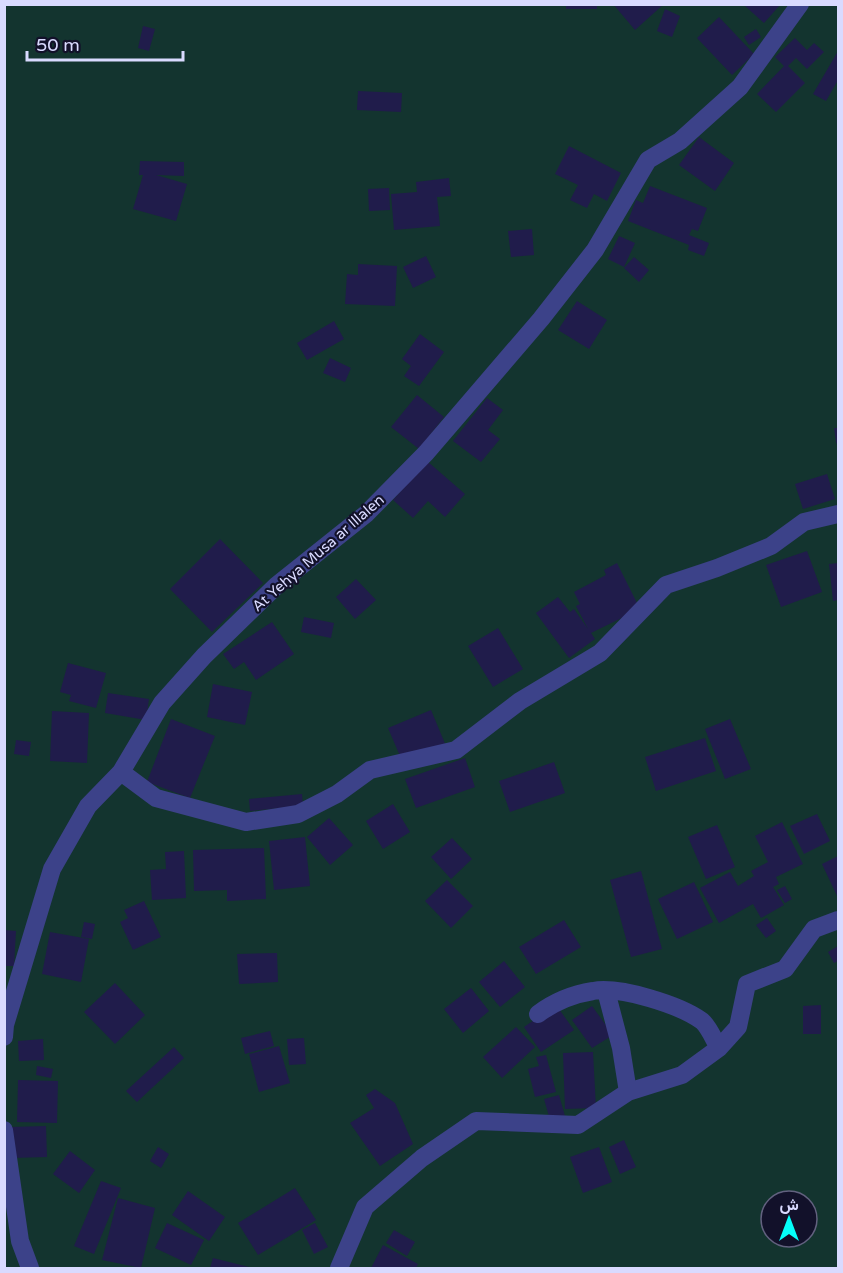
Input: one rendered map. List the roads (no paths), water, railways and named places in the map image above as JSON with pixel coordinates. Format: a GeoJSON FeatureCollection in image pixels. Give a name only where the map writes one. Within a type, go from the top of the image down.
{"type":"FeatureCollection","features":[{"type":"Feature","properties":{"kind":"street","name":"At Yeḥya Musa ar Illalen"},"geometry":{"type":"LineString","coordinates":[[4,1037],[5,1025],[52,869],[88,806],[121,772],[162,703],[204,656],[277,585],[366,514],[426,453],[541,319],[595,250],[648,160],[680,141],[740,87],[800,4]]}},
{"type":"Feature","properties":{"kind":"street"},"geometry":{"type":"LineString","coordinates":[[121,772],[156,798],[246,822],[298,814],[337,794],[370,770],[456,750],[520,701],[600,653],[666,585],[717,568],[771,546],[804,522],[838,514]]}},
{"type":"Feature","properties":{"kind":"street"},"geometry":{"type":"LineString","coordinates":[[339,1269],[365,1207],[422,1158],[476,1121],[578,1125],[628,1092],[682,1075],[719,1048],[738,1027],[747,984],[785,969],[814,929],[838,920]]}},
{"type":"Feature","properties":{"kind":"street"},"geometry":{"type":"LineString","coordinates":[[538,1014],[551,1004],[594,990],[627,992],[668,1004],[704,1022],[719,1048]]}},
{"type":"Feature","properties":{"kind":"street"},"geometry":{"type":"LineString","coordinates":[[606,991],[621,1048],[628,1092]]}},
{"type":"Feature","properties":{"kind":"street"},"geometry":{"type":"LineString","coordinates":[[4,1130],[20,1241],[30,1269]]}}]}
